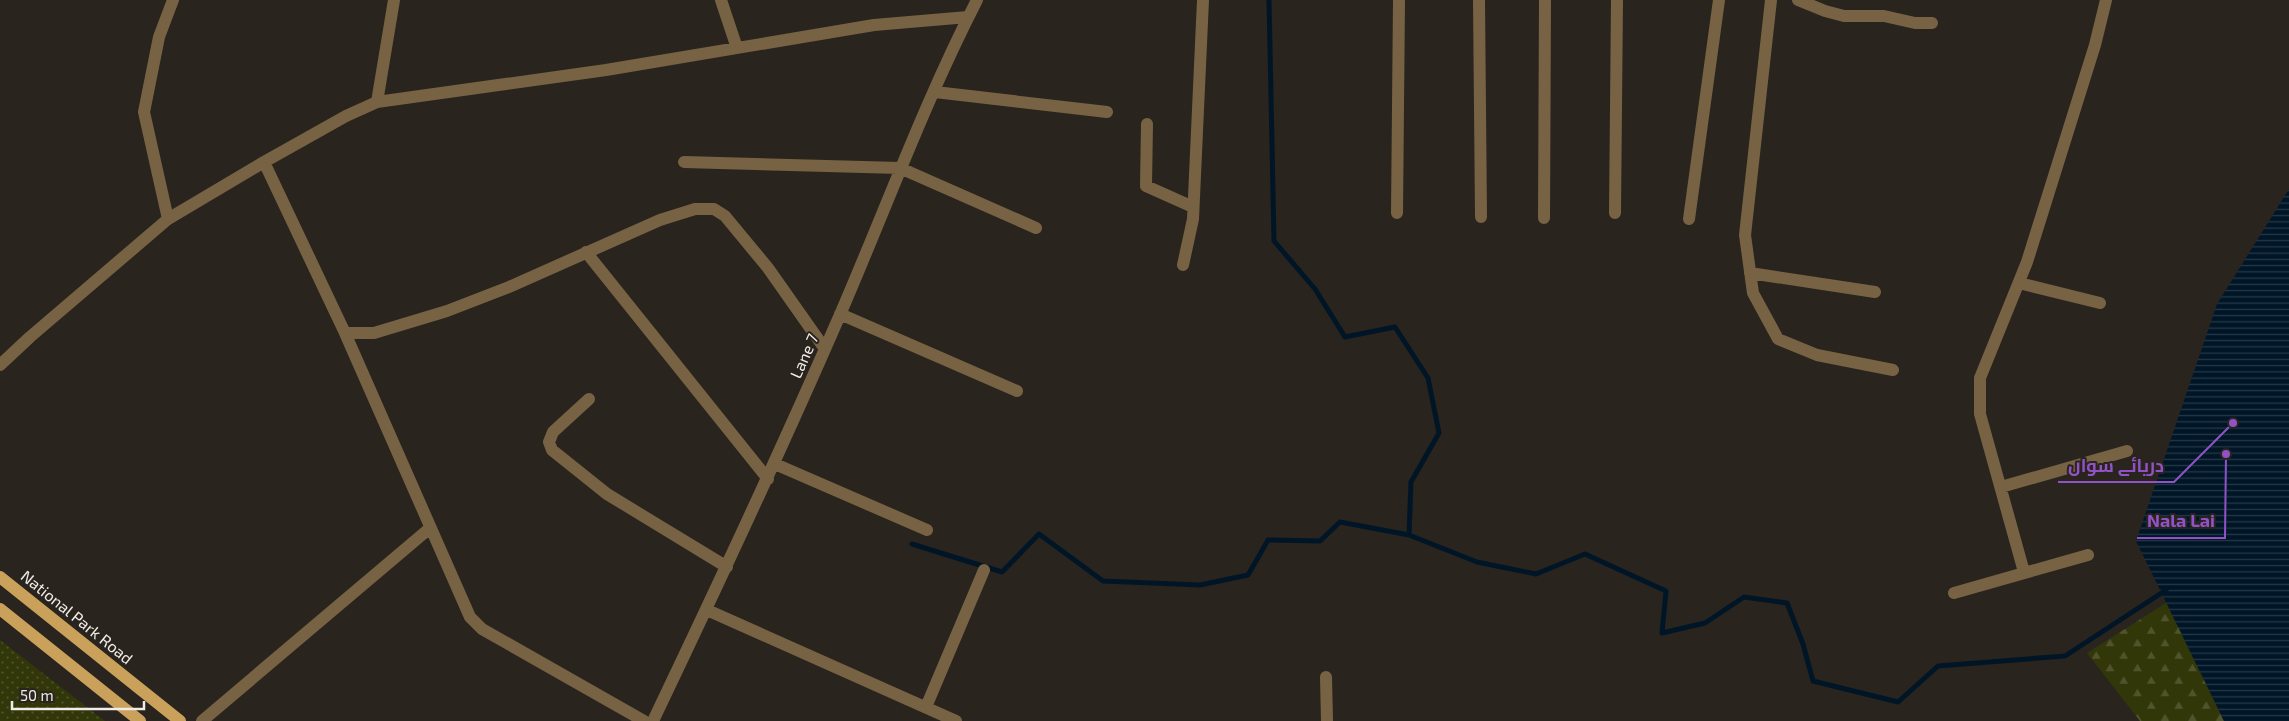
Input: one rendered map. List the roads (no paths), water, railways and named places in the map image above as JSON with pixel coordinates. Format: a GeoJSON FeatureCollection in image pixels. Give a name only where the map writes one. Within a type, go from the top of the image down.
{"type":"FeatureCollection","features":[{"type":"Feature","properties":{"kind":"main road","name":"National Park Road"},"geometry":{"type":"LineString","coordinates":[[0,577],[180,721]]}},
{"type":"Feature","properties":{"kind":"main road"},"geometry":{"type":"LineString","coordinates":[[0,609],[140,721]]}},
{"type":"Feature","properties":{"kind":"street"},"geometry":{"type":"LineString","coordinates":[[168,219],[144,112],[159,37],[173,0]]}},
{"type":"Feature","properties":{"kind":"street"},"geometry":{"type":"LineString","coordinates":[[377,102],[394,0]]}},
{"type":"Feature","properties":{"kind":"street"},"geometry":{"type":"LineString","coordinates":[[721,0],[737,48]]}},
{"type":"Feature","properties":{"kind":"street","name":"Lane 7"},"geometry":{"type":"LineString","coordinates":[[653,721],[775,464],[840,314],[900,168],[977,0]]}},
{"type":"Feature","properties":{"kind":"street"},"geometry":{"type":"LineString","coordinates":[[1183,265],[1193,207],[1203,0]]}},
{"type":"Feature","properties":{"kind":"street"},"geometry":{"type":"LineString","coordinates":[[1397,213],[1399,0]]}},
{"type":"Feature","properties":{"kind":"street"},"geometry":{"type":"LineString","coordinates":[[1479,0],[1481,217]]}},
{"type":"Feature","properties":{"kind":"street"},"geometry":{"type":"LineString","coordinates":[[1544,218],[1545,0]]}},
{"type":"Feature","properties":{"kind":"street"},"geometry":{"type":"LineString","coordinates":[[1615,213],[1617,0]]}},
{"type":"Feature","properties":{"kind":"street"},"geometry":{"type":"LineString","coordinates":[[1689,219],[1719,0]]}},
{"type":"Feature","properties":{"kind":"street"},"geometry":{"type":"LineString","coordinates":[[1770,0],[1745,235],[1753,293],[1778,339],[1817,355],[1893,370]]}},
{"type":"Feature","properties":{"kind":"street"},"geometry":{"type":"LineString","coordinates":[[1798,0],[1825,11],[1844,16],[1884,16],[1916,23],[1932,23]]}},
{"type":"Feature","properties":{"kind":"street"},"geometry":{"type":"LineString","coordinates":[[2024,572],[1980,414],[1980,378],[2019,282],[2092,55],[2106,0]]}},
{"type":"Feature","properties":{"kind":"street"},"geometry":{"type":"LineString","coordinates":[[0,365],[168,219],[346,116],[377,102],[606,70],[874,25],[968,17]]}},
{"type":"Feature","properties":{"kind":"street"},"geometry":{"type":"LineString","coordinates":[[935,92],[1107,112]]}},
{"type":"Feature","properties":{"kind":"street"},"geometry":{"type":"LineString","coordinates":[[1147,124],[1146,186],[1193,207]]}},
{"type":"Feature","properties":{"kind":"street"},"geometry":{"type":"LineString","coordinates":[[264,162],[345,333],[470,617],[482,628],[644,721]]}},
{"type":"Feature","properties":{"kind":"street"},"geometry":{"type":"LineString","coordinates":[[684,162],[900,168],[1036,228]]}},
{"type":"Feature","properties":{"kind":"street"},"geometry":{"type":"LineString","coordinates":[[345,333],[374,333],[446,311],[509,287],[660,220],[695,209],[714,209],[725,216],[768,268],[825,349]]}},
{"type":"Feature","properties":{"kind":"street"},"geometry":{"type":"LineString","coordinates":[[586,252],[768,479]]}},
{"type":"Feature","properties":{"kind":"street"},"geometry":{"type":"LineString","coordinates":[[1750,273],[1875,292]]}},
{"type":"Feature","properties":{"kind":"street"},"geometry":{"type":"LineString","coordinates":[[2019,282],[2100,303]]}},
{"type":"Feature","properties":{"kind":"street"},"geometry":{"type":"LineString","coordinates":[[840,314],[1017,391]]}},
{"type":"Feature","properties":{"kind":"street"},"geometry":{"type":"LineString","coordinates":[[589,399],[553,432],[549,442],[552,450],[607,494],[727,567]]}},
{"type":"Feature","properties":{"kind":"street"},"geometry":{"type":"LineString","coordinates":[[2001,487],[2127,451]]}},
{"type":"Feature","properties":{"kind":"street"},"geometry":{"type":"LineString","coordinates":[[775,464],[927,530]]}},
{"type":"Feature","properties":{"kind":"street"},"geometry":{"type":"LineString","coordinates":[[202,721],[430,528]]}},
{"type":"Feature","properties":{"kind":"street"},"geometry":{"type":"LineString","coordinates":[[1954,593],[2088,554]]}},
{"type":"Feature","properties":{"kind":"street"},"geometry":{"type":"LineString","coordinates":[[926,707],[984,570]]}},
{"type":"Feature","properties":{"kind":"street"},"geometry":{"type":"LineString","coordinates":[[707,610],[956,721]]}},
{"type":"Feature","properties":{"kind":"street"},"geometry":{"type":"LineString","coordinates":[[1326,676],[1327,721]]}},
{"type":"Feature","properties":{"kind":"water"},"geometry":{"type":"Polygon","coordinates":[[[2289,189],[2289,721],[2224,721],[2136,541],[2217,304],[2289,189]]]}},
{"type":"Feature","properties":{"kind":"waterway"},"geometry":{"type":"LineString","coordinates":[[1269,0],[1274,241],[1315,289],[1345,337],[1395,327],[1428,378],[1439,433],[1411,482],[1409,535],[1477,562],[1536,574],[1585,554],[1666,591],[1662,633],[1705,623],[1744,597],[1787,603],[1803,644],[1813,681],[1898,702],[1938,666],[2065,656],[2166,590]]}},
{"type":"Feature","properties":{"kind":"waterway"},"geometry":{"type":"LineString","coordinates":[[912,544],[1002,572],[1039,534],[1103,581],[1200,585],[1248,575],[1268,540],[1320,541],[1340,522],[1409,535]]}},
{"type":"Feature","properties":{"kind":"place","name":"دریائے سواں"},"geometry":{"type":"Point","coordinates":[2233,423]}},
{"type":"Feature","properties":{"kind":"place","name":"Nala Lai"},"geometry":{"type":"Point","coordinates":[2226,454]}}]}
